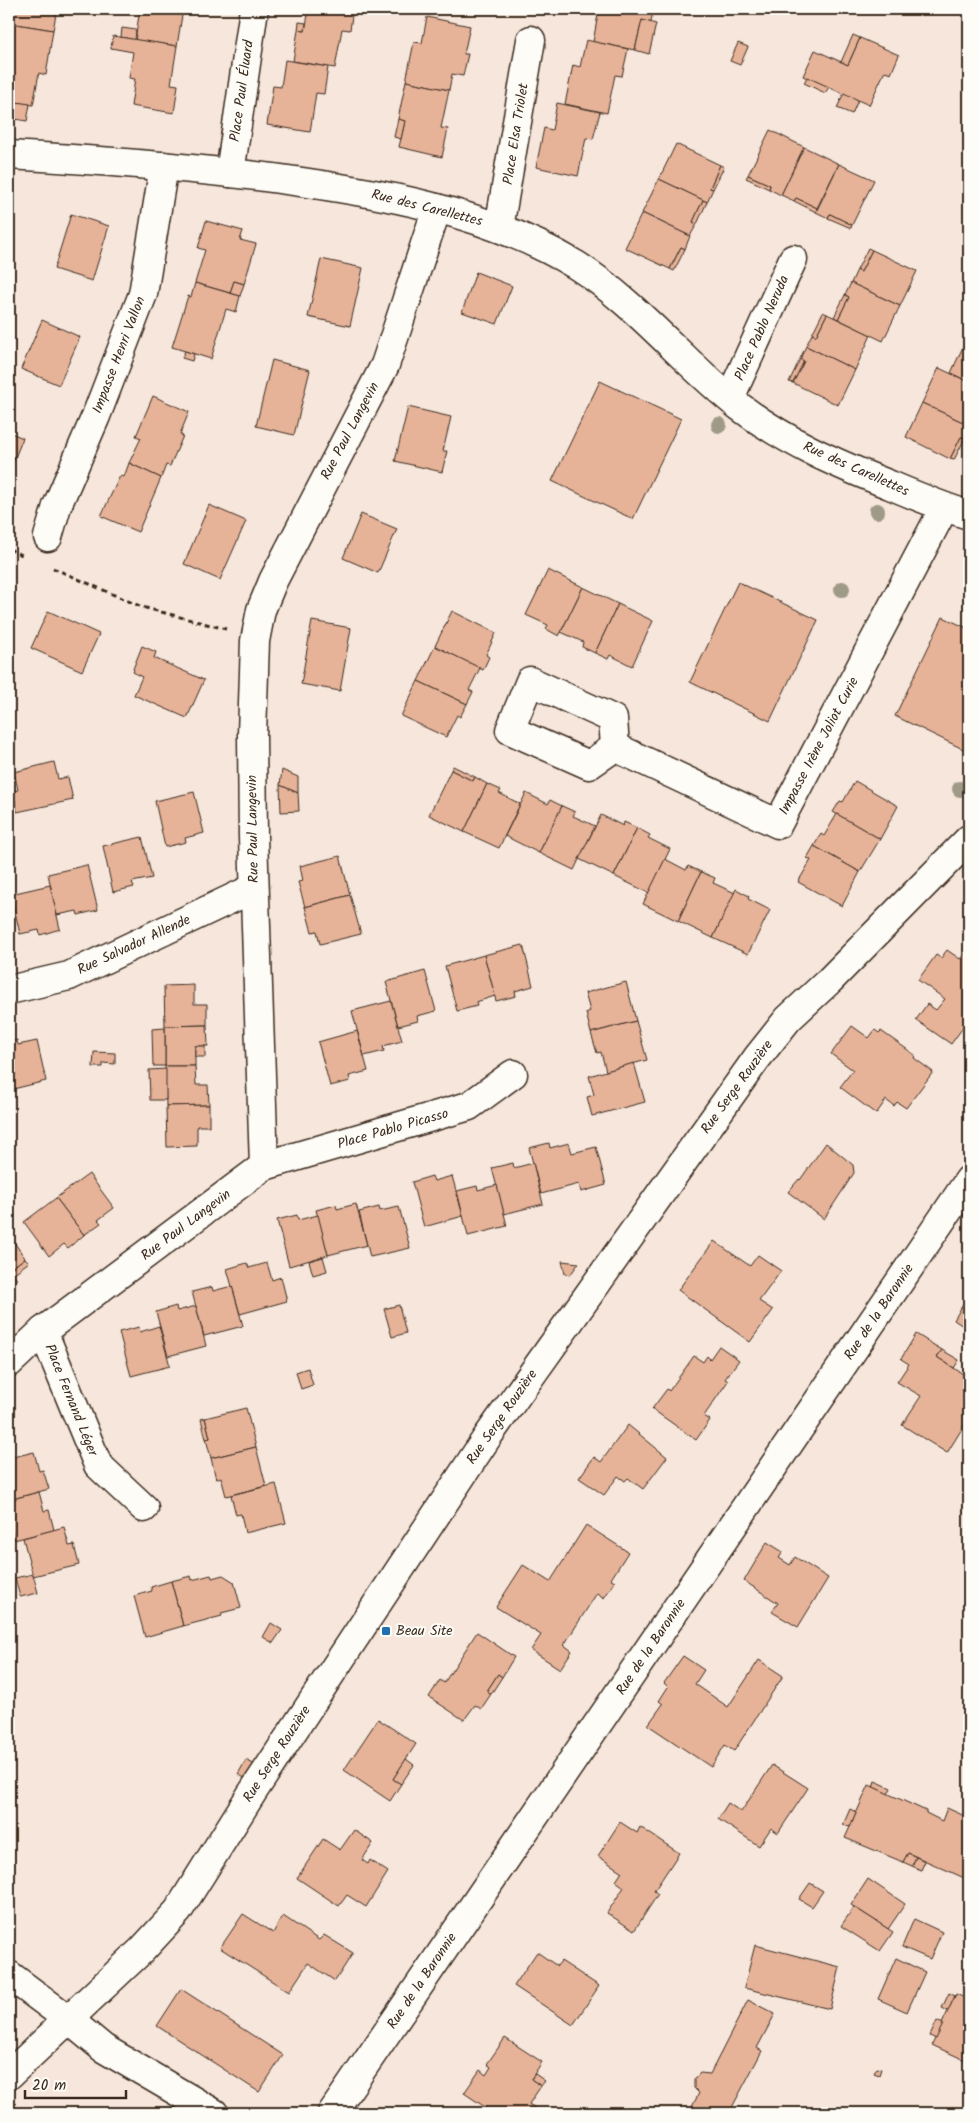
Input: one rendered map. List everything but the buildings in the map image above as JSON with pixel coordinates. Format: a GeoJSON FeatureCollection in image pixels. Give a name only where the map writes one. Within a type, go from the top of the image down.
{"type":"FeatureCollection","features":[{"type":"Feature","properties":{"kind":"street","name":"Place Paul Éluard"},"geometry":{"type":"LineString","coordinates":[[230,173],[254,9]]}},
{"type":"Feature","properties":{"kind":"street","name":"Place Elsa Triolet"},"geometry":{"type":"LineString","coordinates":[[499,228],[531,40]]}},
{"type":"Feature","properties":{"kind":"street","name":"Rue des Carellettes"},"geometry":{"type":"LineString","coordinates":[[9,155],[164,166],[336,187],[437,208],[499,228],[576,265],[616,294],[730,398],[778,433],[826,459],[957,511]]}},
{"type":"Feature","properties":{"kind":"street","name":"Impasse Henri Vallon"},"geometry":{"type":"LineString","coordinates":[[48,538],[57,506],[96,416],[143,294],[164,166]]}},
{"type":"Feature","properties":{"kind":"street","name":"Rue Paul Langevin"},"geometry":{"type":"LineString","coordinates":[[9,1363],[43,1331],[264,1166],[254,888],[252,735],[256,636],[260,610],[385,365],[437,208]]}},
{"type":"Feature","properties":{"kind":"street","name":"Place Pablo Neruda"},"geometry":{"type":"LineString","coordinates":[[730,398],[794,259]]}},
{"type":"Feature","properties":{"kind":"street","name":"Impasse Irène Joliot Curie"},"geometry":{"type":"LineString","coordinates":[[615,746],[778,824],[957,511]]}},
{"type":"Feature","properties":{"kind":"street","name":"Rue Serge Rouzière"},"geometry":{"type":"LineString","coordinates":[[9,2075],[142,1950],[178,1910],[257,1785],[488,1436],[757,1058],[788,1019],[967,844]]}},
{"type":"Feature","properties":{"kind":"street","name":"Rue Salvador Allende"},"geometry":{"type":"LineString","coordinates":[[9,990],[69,976],[254,888]]}},
{"type":"Feature","properties":{"kind":"street","name":"Place Pablo Picasso"},"geometry":{"type":"LineString","coordinates":[[264,1166],[469,1106],[513,1074]]}},
{"type":"Feature","properties":{"kind":"street","name":"Rue de la Baronnie"},"geometry":{"type":"LineString","coordinates":[[332,2113],[969,1180]]}},
{"type":"Feature","properties":{"kind":"street","name":"Place Fernand Léger"},"geometry":{"type":"LineString","coordinates":[[43,1331],[98,1465],[144,1508]]}},
{"type":"Feature","properties":{"kind":"street"},"geometry":{"type":"LineString","coordinates":[[9,1975],[103,2048],[208,2112]]}},
{"type":"Feature","properties":{"kind":"path"},"geometry":{"type":"LineString","coordinates":[[9,549],[26,557]]}},
{"type":"Feature","properties":{"kind":"path"},"geometry":{"type":"LineString","coordinates":[[44,565],[142,607],[256,636]]}},
{"type":"Feature","properties":{"kind":"place","name":"Beau Site"},"geometry":{"type":"Point","coordinates":[386,1631]}}]}
